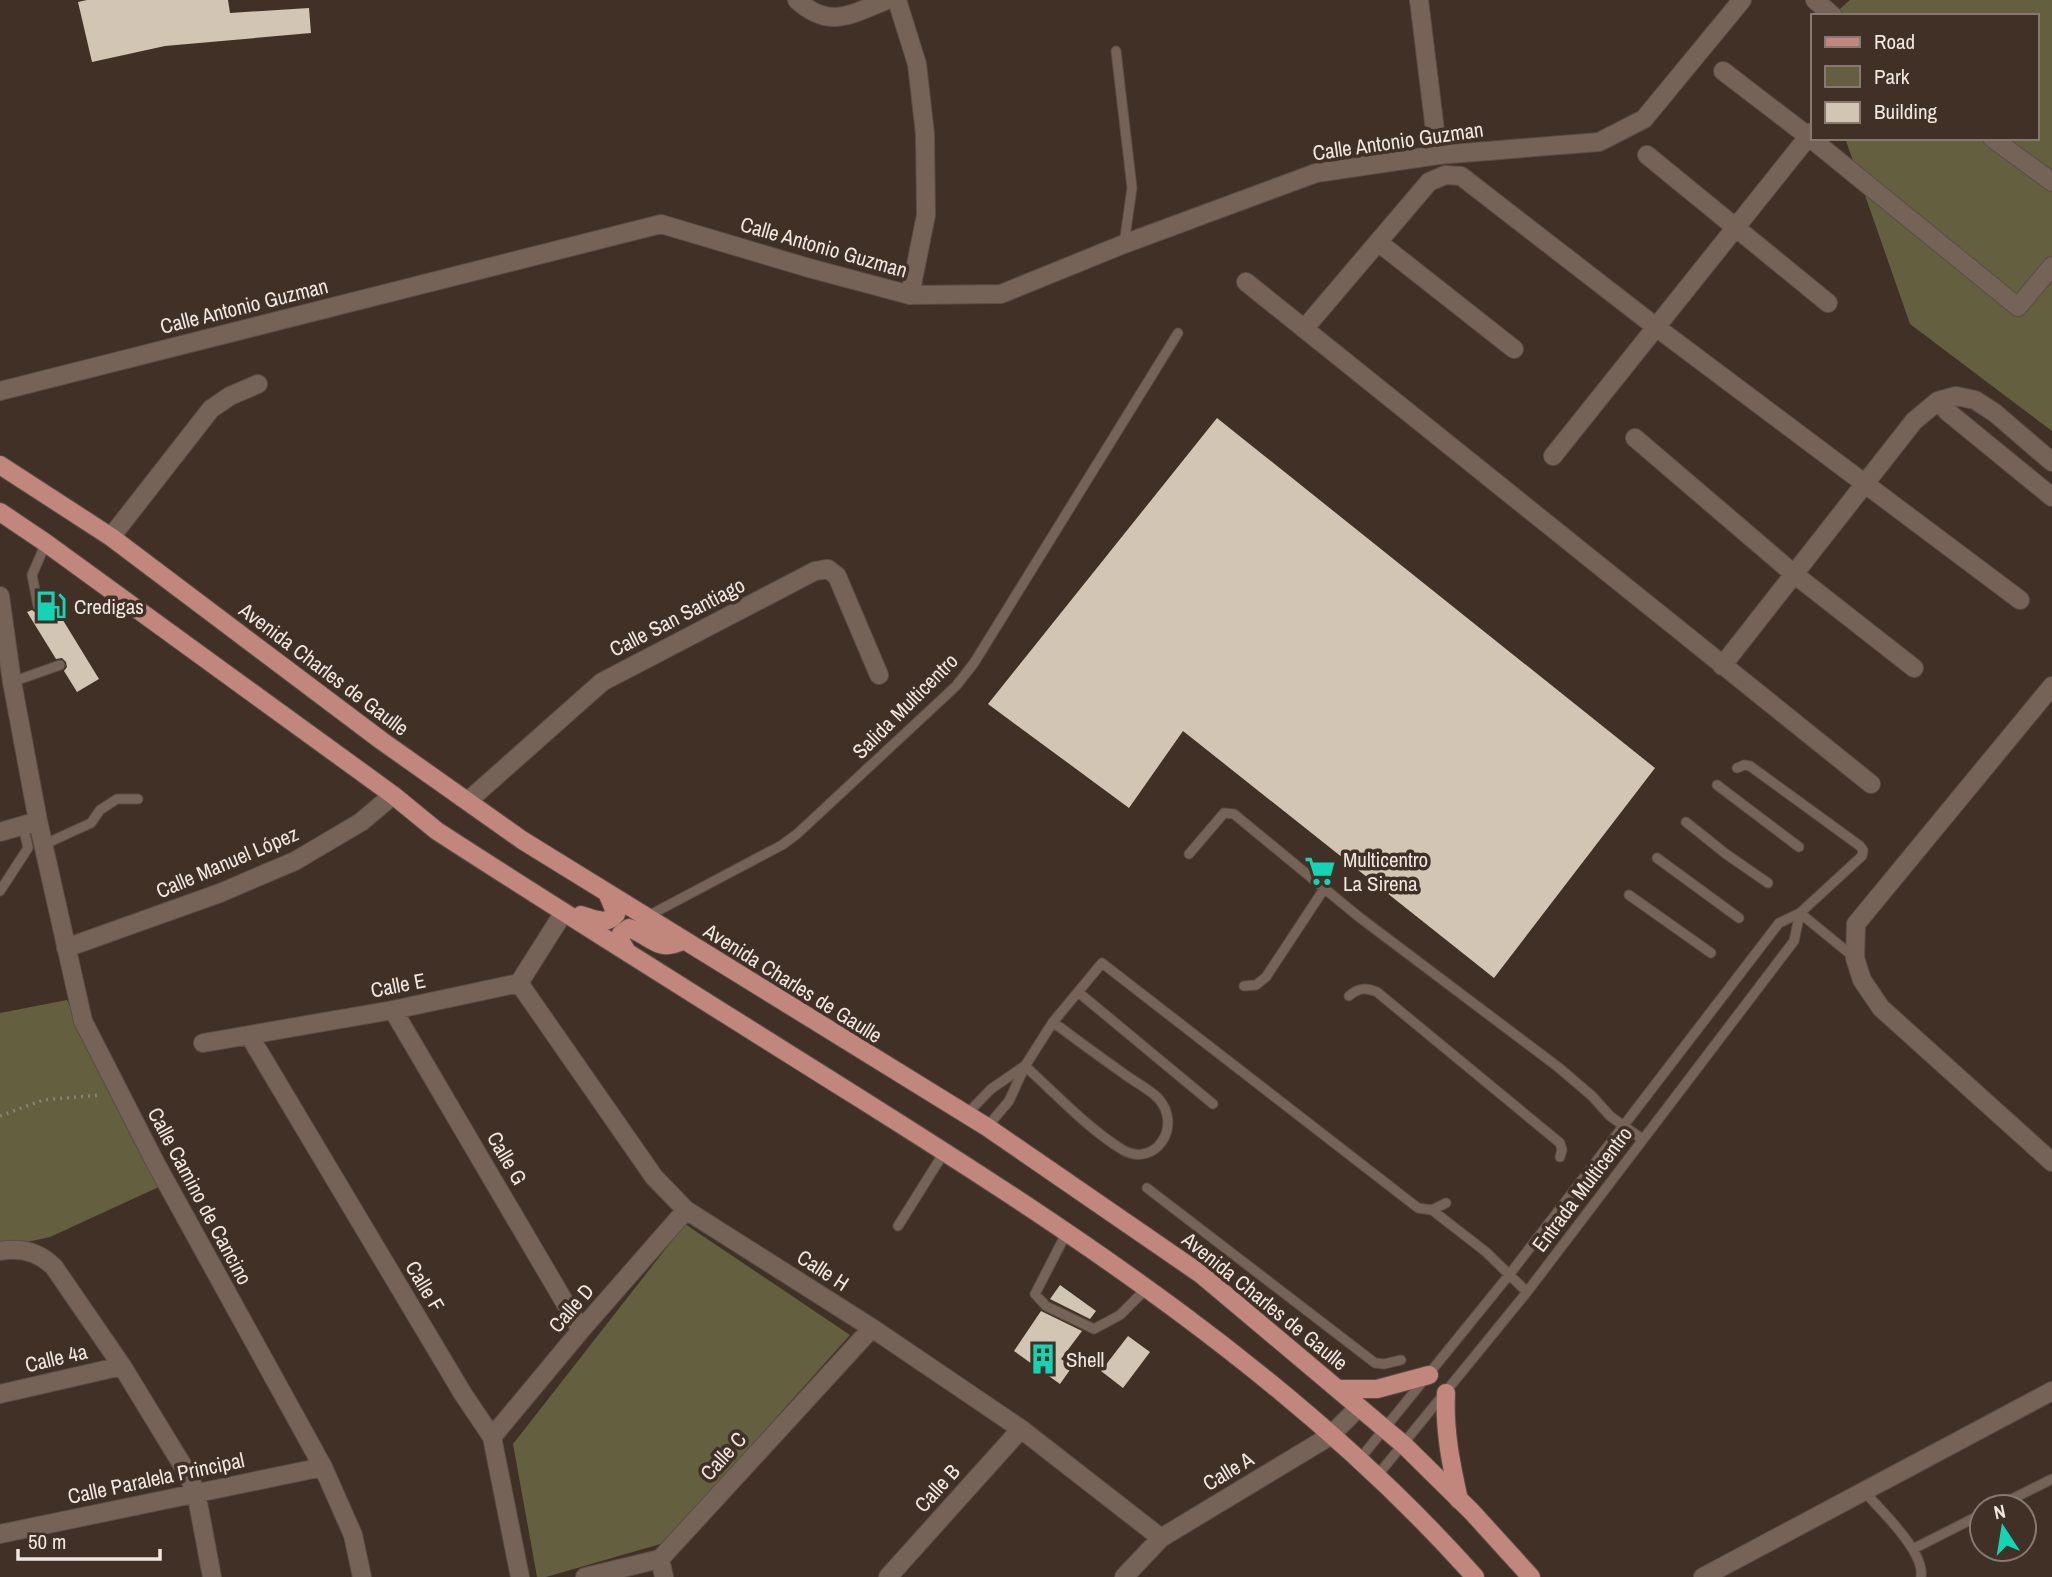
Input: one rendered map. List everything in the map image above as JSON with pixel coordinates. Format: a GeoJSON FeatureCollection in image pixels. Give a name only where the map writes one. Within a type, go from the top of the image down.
{"type":"FeatureCollection","features":[{"type":"Feature","properties":{"kind":"main road","name":"Avenida Charles de Gaulle"},"geometry":{"type":"LineString","coordinates":[[0,465],[111,537],[360,725],[522,840],[644,918],[987,1127],[1202,1275],[1386,1429],[1459,1500],[1531,1577]]}},
{"type":"Feature","properties":{"kind":"main road"},"geometry":{"type":"LineString","coordinates":[[0,512],[46,542],[393,795],[437,831],[944,1152],[1147,1288],[1254,1369],[1359,1460],[1437,1535],[1475,1577]]}},
{"type":"Feature","properties":{"kind":"main road"},"geometry":{"type":"LineString","coordinates":[[564,912],[607,922],[616,914],[608,895]]}},
{"type":"Feature","properties":{"kind":"main road"},"geometry":{"type":"LineString","coordinates":[[626,950],[621,942],[621,934],[629,928],[660,945],[670,947],[682,941]]}},
{"type":"Feature","properties":{"kind":"main road"},"geometry":{"type":"LineString","coordinates":[[1338,1389],[1377,1389],[1429,1375]]}},
{"type":"Feature","properties":{"kind":"main road"},"geometry":{"type":"LineString","coordinates":[[1446,1393],[1448,1454],[1459,1500]]}},
{"type":"Feature","properties":{"kind":"street"},"geometry":{"type":"LineString","coordinates":[[797,0],[811,13],[837,19],[887,0]]}},
{"type":"Feature","properties":{"kind":"street"},"geometry":{"type":"LineString","coordinates":[[897,0],[917,64],[925,134],[926,215],[910,295]]}},
{"type":"Feature","properties":{"kind":"street"},"geometry":{"type":"LineString","coordinates":[[1419,0],[1437,155]]}},
{"type":"Feature","properties":{"kind":"street","name":"Calle Antonio Guzman"},"geometry":{"type":"LineString","coordinates":[[0,391],[661,224],[910,295],[1001,294],[1125,244],[1316,173],[1437,155],[1599,142],[1644,119],[1742,0]]}},
{"type":"Feature","properties":{"kind":"street"},"geometry":{"type":"LineString","coordinates":[[1815,0],[1831,14]]}},
{"type":"Feature","properties":{"kind":"street"},"geometry":{"type":"LineString","coordinates":[[1553,456],[1811,135],[1723,71]]}},
{"type":"Feature","properties":{"kind":"street"},"geometry":{"type":"LineString","coordinates":[[1817,140],[2018,307],[2052,266]]}},
{"type":"Feature","properties":{"kind":"street"},"geometry":{"type":"LineString","coordinates":[[1995,140],[2052,182]]}},
{"type":"Feature","properties":{"kind":"street"},"geometry":{"type":"LineString","coordinates":[[1647,155],[1828,303]]}},
{"type":"Feature","properties":{"kind":"street"},"geometry":{"type":"LineString","coordinates":[[1304,329],[1429,182],[1446,175],[1461,176],[1656,327],[2020,600]]}},
{"type":"Feature","properties":{"kind":"street"},"geometry":{"type":"LineString","coordinates":[[1378,242],[1514,349]]}},
{"type":"Feature","properties":{"kind":"street"},"geometry":{"type":"LineString","coordinates":[[1246,282],[1871,784]]}},
{"type":"Feature","properties":{"kind":"street"},"geometry":{"type":"LineString","coordinates":[[111,537],[211,409],[230,396],[258,384]]}},
{"type":"Feature","properties":{"kind":"street"},"geometry":{"type":"LineString","coordinates":[[1722,666],[1914,421],[1938,401],[1956,396],[1975,400],[1995,413],[2052,462]]}},
{"type":"Feature","properties":{"kind":"street"},"geometry":{"type":"LineString","coordinates":[[1938,401],[2052,497]]}},
{"type":"Feature","properties":{"kind":"street"},"geometry":{"type":"LineString","coordinates":[[1634,438],[1794,575],[1914,667]]}},
{"type":"Feature","properties":{"kind":"street","name":"Calle San Santiago"},"geometry":{"type":"LineString","coordinates":[[468,801],[602,682],[814,571],[828,569],[837,576],[879,675]]}},
{"type":"Feature","properties":{"kind":"street","name":"Calle Camino de Cancino"},"geometry":{"type":"LineString","coordinates":[[0,596],[6,683],[30,823],[43,845],[83,1021],[155,1163],[323,1467],[353,1535],[362,1577]]}},
{"type":"Feature","properties":{"kind":"street"},"geometry":{"type":"LineString","coordinates":[[2052,686],[1856,923],[1854,958],[1862,980],[1881,1008],[2052,1162]]}},
{"type":"Feature","properties":{"kind":"street","name":"Calle Manuel López"},"geometry":{"type":"LineString","coordinates":[[66,948],[220,893],[295,861],[361,822],[393,795]]}},
{"type":"Feature","properties":{"kind":"street"},"geometry":{"type":"LineString","coordinates":[[0,832],[30,823]]}},
{"type":"Feature","properties":{"kind":"street"},"geometry":{"type":"LineString","coordinates":[[519,983],[564,912]]}},
{"type":"Feature","properties":{"kind":"street","name":"Calle E"},"geometry":{"type":"LineString","coordinates":[[203,1043],[393,1010],[519,983]]}},
{"type":"Feature","properties":{"kind":"street","name":"Calle H"},"geometry":{"type":"LineString","coordinates":[[519,983],[654,1177],[686,1210],[872,1328],[1021,1429],[1161,1538]]}},
{"type":"Feature","properties":{"kind":"street","name":"Calle G"},"geometry":{"type":"LineString","coordinates":[[393,1010],[581,1330]]}},
{"type":"Feature","properties":{"kind":"street","name":"Calle F"},"geometry":{"type":"LineString","coordinates":[[249,1035],[463,1394],[492,1437],[520,1577]]}},
{"type":"Feature","properties":{"kind":"street","name":"Calle D"},"geometry":{"type":"LineString","coordinates":[[492,1437],[686,1210]]}},
{"type":"Feature","properties":{"kind":"street"},"geometry":{"type":"LineString","coordinates":[[0,1251],[20,1249],[45,1258],[54,1267],[122,1366],[196,1492],[212,1577]]}},
{"type":"Feature","properties":{"kind":"street","name":"Calle C"},"geometry":{"type":"LineString","coordinates":[[660,1559],[872,1328]]}},
{"type":"Feature","properties":{"kind":"street","name":"Calle 4a"},"geometry":{"type":"LineString","coordinates":[[0,1394],[122,1366]]}},
{"type":"Feature","properties":{"kind":"street"},"geometry":{"type":"LineString","coordinates":[[1703,1577],[2052,1391]]}},
{"type":"Feature","properties":{"kind":"street","name":"Calle A"},"geometry":{"type":"LineString","coordinates":[[1124,1577],[1161,1538],[1330,1436],[1359,1407]]}},
{"type":"Feature","properties":{"kind":"street","name":"Calle B"},"geometry":{"type":"LineString","coordinates":[[888,1577],[1021,1429]]}},
{"type":"Feature","properties":{"kind":"street","name":"Calle Paralela Principal"},"geometry":{"type":"LineString","coordinates":[[0,1534],[323,1467]]}},
{"type":"Feature","properties":{"kind":"street"},"geometry":{"type":"LineString","coordinates":[[585,1577],[660,1559],[664,1577]]}},
{"type":"Feature","properties":{"kind":"lane"},"geometry":{"type":"LineString","coordinates":[[1116,51],[1132,188],[1125,244]]}},
{"type":"Feature","properties":{"kind":"lane","name":"Salida Multicentro"},"geometry":{"type":"LineString","coordinates":[[644,918],[782,845],[797,834],[956,686],[974,663],[1178,333]]}},
{"type":"Feature","properties":{"kind":"lane"},"geometry":{"type":"LineString","coordinates":[[38,606],[32,575],[46,542]]}},
{"type":"Feature","properties":{"kind":"lane"},"geometry":{"type":"LineString","coordinates":[[6,683],[60,665]]}},
{"type":"Feature","properties":{"kind":"lane","name":"Entrada Multicentro"},"geometry":{"type":"LineString","coordinates":[[1359,1460],[1509,1275],[1779,923],[1800,914],[1862,856],[1863,850],[1860,846],[1750,766],[1737,768]]}},
{"type":"Feature","properties":{"kind":"lane"},"geometry":{"type":"LineString","coordinates":[[1717,785],[1799,847]]}},
{"type":"Feature","properties":{"kind":"lane"},"geometry":{"type":"LineString","coordinates":[[43,845],[91,823],[100,810],[117,799],[138,799]]}},
{"type":"Feature","properties":{"kind":"lane"},"geometry":{"type":"LineString","coordinates":[[1189,854],[1224,813],[1234,814],[1324,889],[1558,1068],[1610,1116],[1642,1139]]}},
{"type":"Feature","properties":{"kind":"lane"},"geometry":{"type":"LineString","coordinates":[[1686,822],[1768,883]]}},
{"type":"Feature","properties":{"kind":"lane"},"geometry":{"type":"LineString","coordinates":[[0,891],[28,848],[30,823]]}},
{"type":"Feature","properties":{"kind":"lane"},"geometry":{"type":"LineString","coordinates":[[1657,858],[1740,918]]}},
{"type":"Feature","properties":{"kind":"lane"},"geometry":{"type":"LineString","coordinates":[[1244,986],[1256,985],[1266,977],[1324,889]]}},
{"type":"Feature","properties":{"kind":"lane"},"geometry":{"type":"LineString","coordinates":[[1629,895],[1711,953]]}},
{"type":"Feature","properties":{"kind":"lane"},"geometry":{"type":"LineString","coordinates":[[1800,914],[1854,958]]}},
{"type":"Feature","properties":{"kind":"lane","name":"Entrada Multicentro"},"geometry":{"type":"LineString","coordinates":[[1377,1476],[1527,1292],[1794,941],[1800,914]]}},
{"type":"Feature","properties":{"kind":"lane"},"geometry":{"type":"LineString","coordinates":[[987,1127],[1009,1101],[1025,1066],[1054,1022],[1102,963],[1418,1208],[1432,1210],[1486,1252],[1527,1292]]}},
{"type":"Feature","properties":{"kind":"lane"},"geometry":{"type":"LineString","coordinates":[[1349,996],[1365,988],[1377,992],[1560,1143],[1560,1157]]}},
{"type":"Feature","properties":{"kind":"lane"},"geometry":{"type":"LineString","coordinates":[[1078,992],[1213,1104]]}},
{"type":"Feature","properties":{"kind":"lane"},"geometry":{"type":"LineString","coordinates":[[1025,1066],[1086,1121],[1135,1155],[1146,1153],[1157,1146],[1169,1131],[1170,1119],[1158,1099],[1054,1022]]}},
{"type":"Feature","properties":{"kind":"lane"},"geometry":{"type":"LineString","coordinates":[[967,1115],[991,1089],[1025,1066]]}},
{"type":"Feature","properties":{"kind":"lane"},"geometry":{"type":"LineString","coordinates":[[898,1226],[944,1152]]}},
{"type":"Feature","properties":{"kind":"lane"},"geometry":{"type":"LineString","coordinates":[[1147,1188],[1375,1363],[1401,1360]]}},
{"type":"Feature","properties":{"kind":"lane"},"geometry":{"type":"LineString","coordinates":[[1432,1210],[1446,1203]]}},
{"type":"Feature","properties":{"kind":"lane"},"geometry":{"type":"LineString","coordinates":[[1067,1232],[1035,1294],[1046,1306],[1094,1329],[1120,1315],[1147,1288]]}},
{"type":"Feature","properties":{"kind":"lane"},"geometry":{"type":"LineString","coordinates":[[2024,1493],[2052,1479]]}},
{"type":"Feature","properties":{"kind":"lane"},"geometry":{"type":"LineString","coordinates":[[1864,1491],[1913,1549],[1922,1571],[1921,1577]]}},
{"type":"Feature","properties":{"kind":"lane"},"geometry":{"type":"LineString","coordinates":[[1913,1549],[1968,1521]]}},
{"type":"Feature","properties":{"kind":"path"},"geometry":{"type":"LineString","coordinates":[[0,1116],[43,1100],[82,1094],[120,1095]]}},
{"type":"Feature","properties":{"kind":"green space"},"geometry":{"type":"Polygon","coordinates":[[[1850,0],[2052,0],[2052,431],[1910,324],[1846,140],[2038,140],[2038,14],[1834,14],[1850,0]]]}},
{"type":"Feature","properties":{"kind":"green space"},"geometry":{"type":"Polygon","coordinates":[[[67,1000],[161,1186],[50,1237],[0,1248],[0,1013],[67,1000]]]}},
{"type":"Feature","properties":{"kind":"green space"},"geometry":{"type":"Polygon","coordinates":[[[685,1224],[850,1335],[664,1543],[546,1577],[537,1577],[513,1444],[685,1224]]]}},
{"type":"Feature","properties":{"kind":"building"},"geometry":{"type":"Polygon","coordinates":[[[228,0],[230,13],[309,8],[311,33],[165,46],[92,62],[78,2],[228,0]]]}},
{"type":"Feature","properties":{"kind":"building"},"geometry":{"type":"Polygon","coordinates":[[[1217,418],[1655,768],[1494,978],[1183,731],[1129,808],[988,704],[1217,418]]]}},
{"type":"Feature","properties":{"kind":"building"},"geometry":{"type":"Polygon","coordinates":[[[50,599],[99,679],[77,692],[64,671],[66,662],[62,658],[56,659],[27,612],[42,612],[44,602],[50,599]]]}},
{"type":"Feature","properties":{"kind":"building"},"geometry":{"type":"Polygon","coordinates":[[[1060,1285],[1096,1311],[1090,1319],[1050,1299],[1060,1285]]]}},
{"type":"Feature","properties":{"kind":"building"},"geometry":{"type":"Polygon","coordinates":[[[1041,1311],[1082,1331],[1061,1359],[1072,1367],[1060,1384],[1014,1351],[1041,1311]]]}},
{"type":"Feature","properties":{"kind":"building","name":"Shell"},"geometry":{"type":"Polygon","coordinates":[[[1128,1336],[1150,1352],[1123,1388],[1101,1371],[1128,1336]]]}},
{"type":"Feature","properties":{"kind":"place","name":"Credigas"},"geometry":{"type":"Point","coordinates":[51,606]}},
{"type":"Feature","properties":{"kind":"place","name":"Multicentro La Sirena"},"geometry":{"type":"Point","coordinates":[1320,871]}},
{"type":"Feature","properties":{"kind":"place","name":"Shell"},"geometry":{"type":"Point","coordinates":[1043,1359]}}]}
